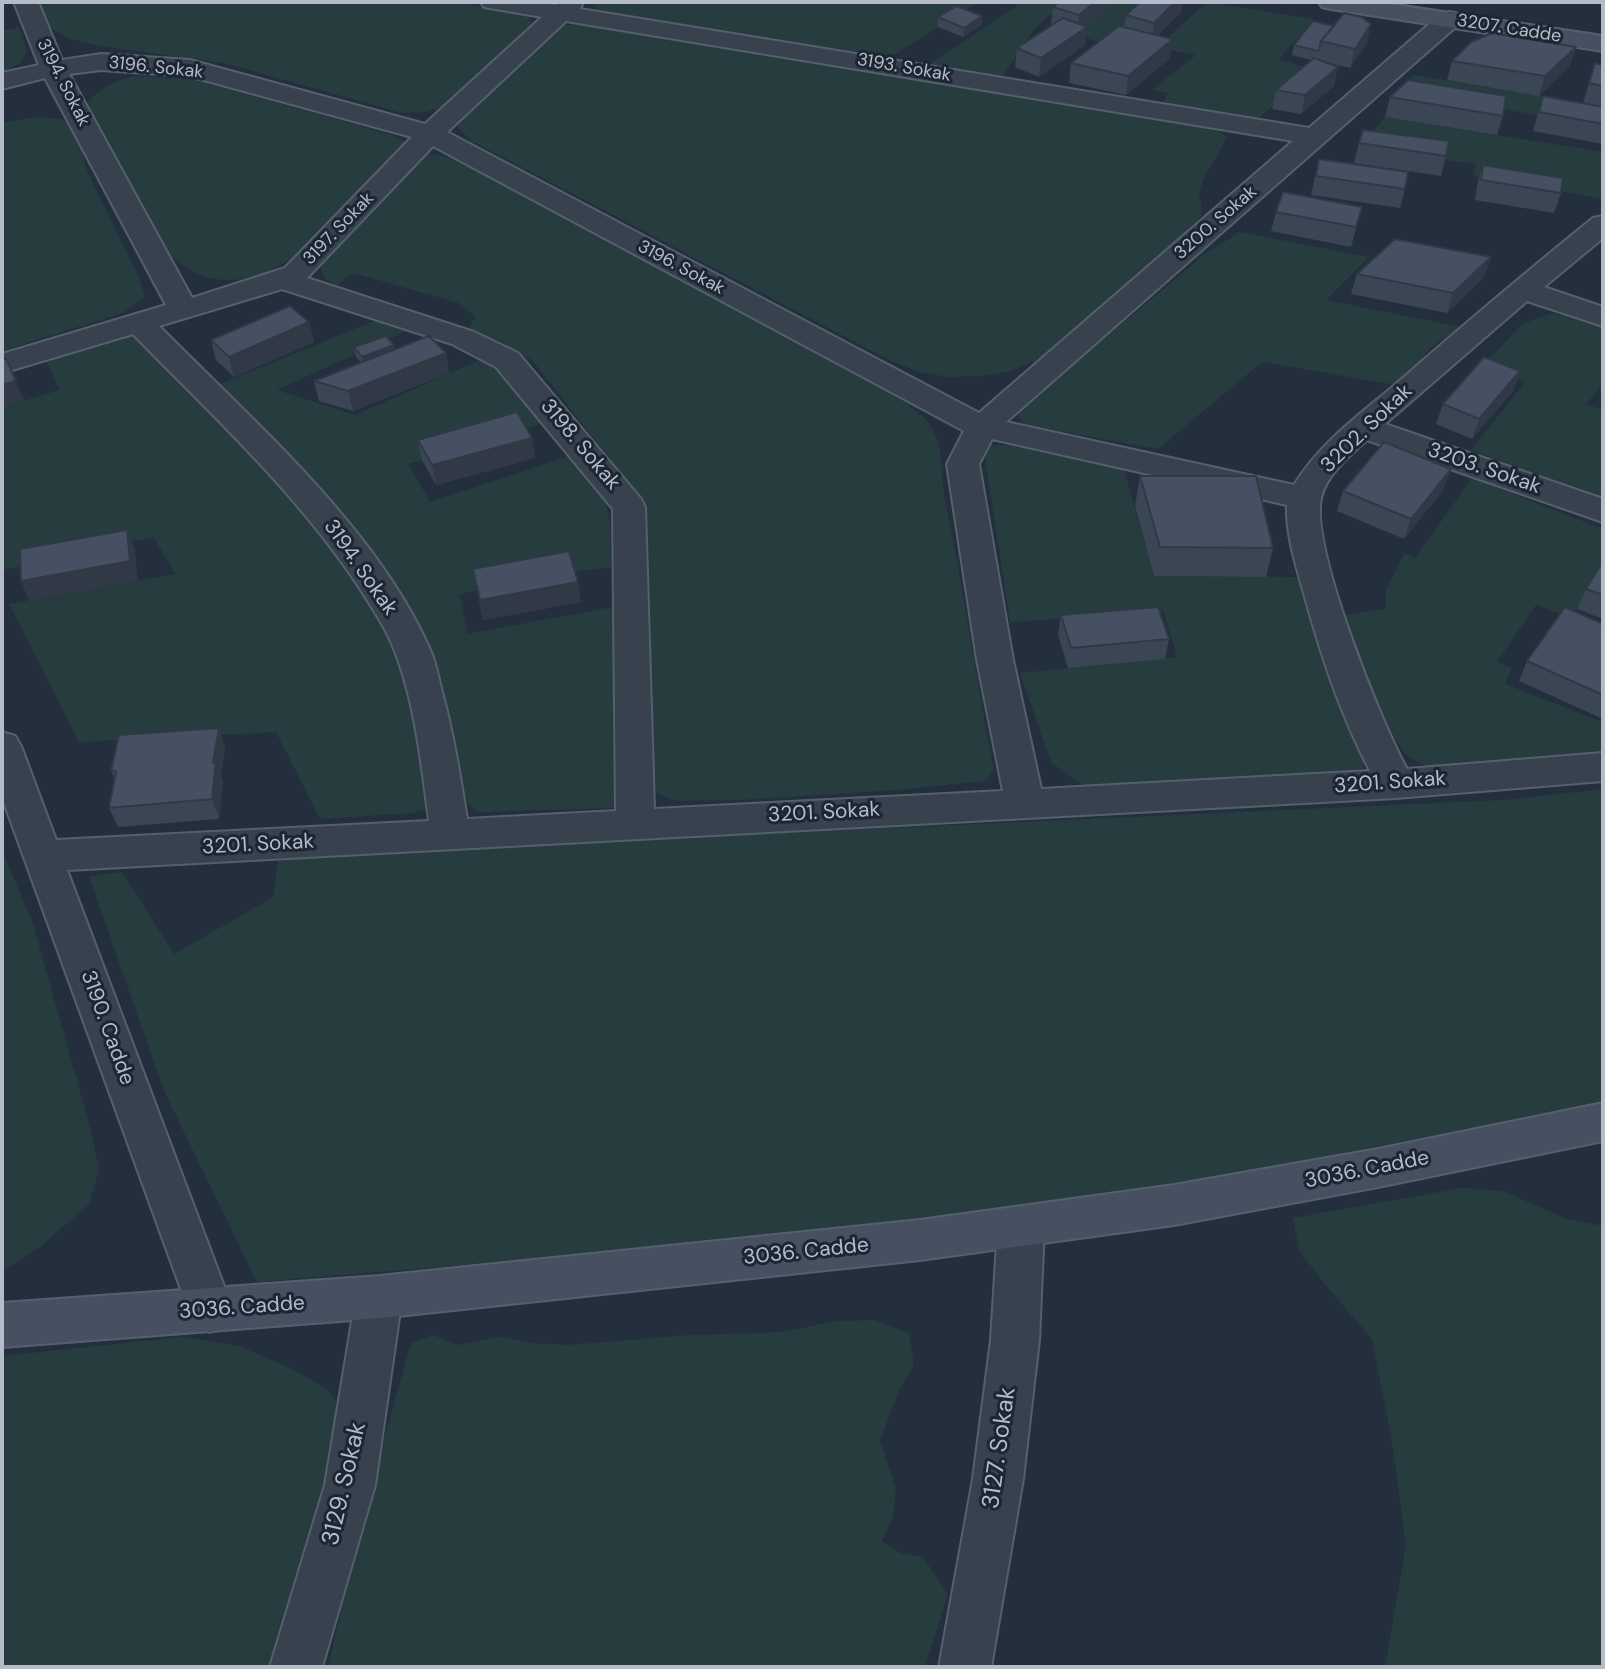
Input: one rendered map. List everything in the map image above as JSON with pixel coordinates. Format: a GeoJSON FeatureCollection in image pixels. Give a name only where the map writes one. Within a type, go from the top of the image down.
{"type":"FeatureCollection","features":[{"type":"Feature","properties":{"kind":"street","name":"3194. Sokak"},"geometry":{"type":"LineString","coordinates":[[26,2],[53,69],[184,311]]}},
{"type":"Feature","properties":{"kind":"street","name":"3193. Sokak"},"geometry":{"type":"LineString","coordinates":[[493,2],[566,7],[1315,137]]}},
{"type":"Feature","properties":{"kind":"street","name":"3207. Cadde"},"geometry":{"type":"LineString","coordinates":[[1331,2],[1603,44]]}},
{"type":"Feature","properties":{"kind":"street","name":"3197. Sokak"},"geometry":{"type":"LineString","coordinates":[[2,364],[282,280],[306,264],[430,134],[566,7]]}},
{"type":"Feature","properties":{"kind":"street","name":"3200. Sokak"},"geometry":{"type":"LineString","coordinates":[[982,427],[1450,19]]}},
{"type":"Feature","properties":{"kind":"street","name":"3196. Sokak"},"geometry":{"type":"LineString","coordinates":[[2,81],[53,69],[102,62],[190,68],[430,134],[982,427],[1304,498]]}},
{"type":"Feature","properties":{"kind":"street","name":"3202. Sokak"},"geometry":{"type":"LineString","coordinates":[[1304,498],[1328,461],[1364,428],[1521,289],[1603,224]]}},
{"type":"Feature","properties":{"kind":"street","name":"3198. Sokak"},"geometry":{"type":"LineString","coordinates":[[282,280],[489,349],[507,360],[629,507],[635,822]]}},
{"type":"Feature","properties":{"kind":"street"},"geometry":{"type":"LineString","coordinates":[[1521,289],[1603,316]]}},
{"type":"Feature","properties":{"kind":"street","name":"3194. Sokak"},"geometry":{"type":"LineString","coordinates":[[140,324],[315,506],[347,543],[388,607],[413,650],[428,703],[451,836]]}},
{"type":"Feature","properties":{"kind":"street"},"geometry":{"type":"LineString","coordinates":[[982,427],[963,464],[995,660],[1026,804]]}},
{"type":"Feature","properties":{"kind":"street","name":"3203. Sokak"},"geometry":{"type":"LineString","coordinates":[[1364,428],[1603,511]]}},
{"type":"Feature","properties":{"kind":"street"},"geometry":{"type":"LineString","coordinates":[[1304,498],[1303,519],[1310,551],[1357,703],[1396,784]]}},
{"type":"Feature","properties":{"kind":"street","name":"3190. Cadde"},"geometry":{"type":"LineString","coordinates":[[2,746],[210,1310]]}},
{"type":"Feature","properties":{"kind":"street","name":"3201. Sokak"},"geometry":{"type":"LineString","coordinates":[[44,856],[451,836],[635,822],[1396,784],[1603,767]]}},
{"type":"Feature","properties":{"kind":"street","name":"3036. Cadde"},"geometry":{"type":"LineString","coordinates":[[2,1325],[379,1297],[920,1241],[1282,1186],[1603,1122]]}},
{"type":"Feature","properties":{"kind":"street","name":"3127. Sokak"},"geometry":{"type":"LineString","coordinates":[[965,1667],[998,1479],[1015,1340],[1021,1227]]}},
{"type":"Feature","properties":{"kind":"street","name":"3129. Sokak"},"geometry":{"type":"LineString","coordinates":[[296,1667],[350,1485],[379,1297]]}},
{"type":"Feature","properties":{"kind":"green space"},"geometry":{"type":"Polygon","coordinates":[[[39,2],[456,2],[526,15],[532,23],[444,107],[425,112],[402,113],[224,63],[100,46],[71,39],[53,30],[45,21],[39,2]]]}},
{"type":"Feature","properties":{"kind":"green space"},"geometry":{"type":"Polygon","coordinates":[[[592,2],[978,2],[886,60],[598,10],[592,2]]]}},
{"type":"Feature","properties":{"kind":"green space"},"geometry":{"type":"Polygon","coordinates":[[[1022,2],[1066,2],[1035,28],[1003,76],[927,66],[1022,2]]]}},
{"type":"Feature","properties":{"kind":"green space"},"geometry":{"type":"Polygon","coordinates":[[[1115,2],[1157,2],[1112,45],[1075,35],[1115,2]]]}},
{"type":"Feature","properties":{"kind":"green space"},"geometry":{"type":"Polygon","coordinates":[[[1207,2],[1314,19],[1279,59],[1314,70],[1254,122],[1163,104],[1168,93],[1152,90],[1196,55],[1157,47],[1207,2]]]}},
{"type":"Feature","properties":{"kind":"green space"},"geometry":{"type":"Polygon","coordinates":[[[588,22],[1121,113],[1178,120],[1220,132],[1227,138],[1204,178],[1199,196],[1201,216],[1173,246],[1049,355],[1008,372],[981,376],[948,377],[920,372],[893,362],[472,141],[459,129],[456,120],[556,27],[588,22]]]}},
{"type":"Feature","properties":{"kind":"green space"},"geometry":{"type":"Polygon","coordinates":[[[19,27],[27,52],[20,63],[2,73],[2,31],[19,27]]]}},
{"type":"Feature","properties":{"kind":"green space"},"geometry":{"type":"Polygon","coordinates":[[[1415,75],[1603,106],[1603,127],[1397,90],[1415,75]]]}},
{"type":"Feature","properties":{"kind":"green space"},"geometry":{"type":"Polygon","coordinates":[[[134,76],[188,78],[392,135],[404,141],[403,151],[299,254],[282,265],[246,278],[211,278],[194,272],[177,261],[162,245],[85,111],[98,92],[134,76]]]}},
{"type":"Feature","properties":{"kind":"green space"},"geometry":{"type":"Polygon","coordinates":[[[35,117],[61,119],[75,129],[88,173],[138,275],[145,296],[123,313],[2,351],[2,123],[35,117]]]}},
{"type":"Feature","properties":{"kind":"green space"},"geometry":{"type":"Polygon","coordinates":[[[1385,117],[1603,152],[1603,199],[1473,176],[1476,164],[1358,149],[1385,117]]]}},
{"type":"Feature","properties":{"kind":"green space"},"geometry":{"type":"Polygon","coordinates":[[[426,153],[460,162],[481,173],[900,399],[925,420],[933,430],[940,452],[945,500],[994,770],[985,781],[898,790],[739,800],[675,801],[654,792],[646,741],[651,625],[648,549],[643,508],[611,460],[532,360],[497,340],[474,333],[469,326],[476,317],[459,303],[353,273],[336,286],[324,278],[321,266],[426,153]]]}},
{"type":"Feature","properties":{"kind":"green space"},"geometry":{"type":"Polygon","coordinates":[[[1240,232],[1369,257],[1326,300],[1462,327],[1431,348],[1420,366],[1396,385],[1262,362],[1158,449],[1021,422],[1017,412],[1205,254],[1240,232]]]}},
{"type":"Feature","properties":{"kind":"green space"},"geometry":{"type":"Polygon","coordinates":[[[1553,313],[1603,328],[1603,384],[1586,404],[1603,410],[1603,499],[1471,450],[1525,382],[1484,364],[1522,324],[1553,313]]]}},
{"type":"Feature","properties":{"kind":"green space"},"geometry":{"type":"Polygon","coordinates":[[[374,321],[406,331],[277,390],[355,415],[484,358],[497,366],[543,423],[408,464],[430,502],[570,456],[605,501],[610,521],[611,567],[460,594],[467,634],[613,607],[616,808],[477,812],[466,801],[459,788],[428,658],[218,385],[374,321]]]}},
{"type":"Feature","properties":{"kind":"green space"},"geometry":{"type":"Polygon","coordinates":[[[139,334],[315,520],[368,592],[411,678],[428,809],[412,813],[320,819],[276,732],[79,742],[9,604],[176,574],[153,537],[2,570],[2,407],[60,390],[46,361],[139,334]]]}},
{"type":"Feature","properties":{"kind":"green space"},"geometry":{"type":"Polygon","coordinates":[[[992,445],[1007,445],[1124,470],[1154,576],[1301,577],[1363,757],[1363,768],[1346,772],[1095,790],[1077,782],[1051,762],[1020,673],[1177,657],[1164,612],[1010,622],[986,465],[986,451],[992,445]]]}},
{"type":"Feature","properties":{"kind":"green space"},"geometry":{"type":"Polygon","coordinates":[[[1472,478],[1603,529],[1603,568],[1571,618],[1536,605],[1497,662],[1512,668],[1505,684],[1603,722],[1603,751],[1576,758],[1508,765],[1428,766],[1406,755],[1365,695],[1344,615],[1386,609],[1386,589],[1405,553],[1415,558],[1472,478]]]}},
{"type":"Feature","properties":{"kind":"green space"},"geometry":{"type":"Polygon","coordinates":[[[1603,789],[1603,1101],[1287,1165],[867,1232],[257,1282],[164,1091],[89,876],[122,872],[174,954],[273,897],[279,856],[1502,800],[1603,789]]]}},
{"type":"Feature","properties":{"kind":"green space"},"geometry":{"type":"Polygon","coordinates":[[[2,850],[33,924],[90,1127],[99,1169],[89,1204],[40,1247],[2,1272],[2,850]]]}},
{"type":"Feature","properties":{"kind":"green space"},"geometry":{"type":"Polygon","coordinates":[[[1462,1188],[1503,1191],[1567,1219],[1603,1226],[1603,1667],[1385,1667],[1406,1545],[1391,1435],[1372,1339],[1299,1250],[1293,1218],[1462,1188]]]}},
{"type":"Feature","properties":{"kind":"green space"},"geometry":{"type":"Polygon","coordinates":[[[875,1320],[909,1334],[914,1365],[898,1393],[880,1441],[896,1489],[893,1517],[882,1541],[900,1553],[923,1557],[948,1594],[925,1667],[328,1667],[366,1504],[411,1343],[433,1335],[458,1345],[500,1337],[531,1343],[567,1345],[689,1335],[783,1332],[837,1321],[875,1320]]]}},
{"type":"Feature","properties":{"kind":"green space"},"geometry":{"type":"Polygon","coordinates":[[[182,1337],[239,1346],[286,1366],[329,1390],[346,1417],[287,1624],[272,1667],[2,1667],[2,1356],[182,1337]]]}},
{"type":"Feature","properties":{"kind":"building"},"geometry":{"type":"Polygon","coordinates":[[[1059,2],[1095,2],[1079,15],[1053,7],[1059,2]]]}},
{"type":"Feature","properties":{"kind":"building"},"geometry":{"type":"Polygon","coordinates":[[[1140,2],[1175,2],[1154,23],[1126,15],[1140,2]]]}},
{"type":"Feature","properties":{"kind":"building"},"geometry":{"type":"Polygon","coordinates":[[[957,6],[982,16],[964,28],[938,17],[957,6]]]}},
{"type":"Feature","properties":{"kind":"building"},"geometry":{"type":"Polygon","coordinates":[[[1344,13],[1361,17],[1371,24],[1355,49],[1321,41],[1344,13]]]}},
{"type":"Feature","properties":{"kind":"building"},"geometry":{"type":"Polygon","coordinates":[[[1063,18],[1087,27],[1041,58],[1017,48],[1063,18]]]}},
{"type":"Feature","properties":{"kind":"building"},"geometry":{"type":"Polygon","coordinates":[[[1313,21],[1334,26],[1321,41],[1319,50],[1294,45],[1313,21]]]}},
{"type":"Feature","properties":{"kind":"building"},"geometry":{"type":"Polygon","coordinates":[[[1119,26],[1173,39],[1128,76],[1071,63],[1119,26]]]}},
{"type":"Feature","properties":{"kind":"building"},"geometry":{"type":"Polygon","coordinates":[[[1492,33],[1576,47],[1545,76],[1452,61],[1471,42],[1492,33]]]}},
{"type":"Feature","properties":{"kind":"building"},"geometry":{"type":"Polygon","coordinates":[[[1314,58],[1338,67],[1305,95],[1276,90],[1314,58]]]}},
{"type":"Feature","properties":{"kind":"building"},"geometry":{"type":"Polygon","coordinates":[[[1595,63],[1603,65],[1603,86],[1589,83],[1595,63]]]}},
{"type":"Feature","properties":{"kind":"building"},"geometry":{"type":"Polygon","coordinates":[[[1408,80],[1506,96],[1503,116],[1390,97],[1408,80]]]}},
{"type":"Feature","properties":{"kind":"building"},"geometry":{"type":"Polygon","coordinates":[[[1543,96],[1603,107],[1603,124],[1539,112],[1543,96]]]}},
{"type":"Feature","properties":{"kind":"building"},"geometry":{"type":"Polygon","coordinates":[[[1363,130],[1449,141],[1446,156],[1359,143],[1363,130]]]}},
{"type":"Feature","properties":{"kind":"building"},"geometry":{"type":"Polygon","coordinates":[[[1319,159],[1408,172],[1405,189],[1316,176],[1319,159]]]}},
{"type":"Feature","properties":{"kind":"building"},"geometry":{"type":"Polygon","coordinates":[[[1483,165],[1563,178],[1561,193],[1481,180],[1483,165]]]}},
{"type":"Feature","properties":{"kind":"building"},"geometry":{"type":"Polygon","coordinates":[[[1283,192],[1362,207],[1356,227],[1276,212],[1283,192]]]}},
{"type":"Feature","properties":{"kind":"building"},"geometry":{"type":"Polygon","coordinates":[[[1395,239],[1491,257],[1453,293],[1357,274],[1395,239]]]}},
{"type":"Feature","properties":{"kind":"building"},"geometry":{"type":"Polygon","coordinates":[[[290,306],[309,322],[229,357],[211,340],[290,306]]]}},
{"type":"Feature","properties":{"kind":"building"},"geometry":{"type":"Polygon","coordinates":[[[386,336],[394,345],[362,357],[354,347],[386,336]]]}},
{"type":"Feature","properties":{"kind":"building"},"geometry":{"type":"Polygon","coordinates":[[[429,336],[446,353],[348,391],[314,381],[429,336]]]}},
{"type":"Feature","properties":{"kind":"building"},"geometry":{"type":"Polygon","coordinates":[[[1484,357],[1520,371],[1479,419],[1443,404],[1484,357]]]}},
{"type":"Feature","properties":{"kind":"building"},"geometry":{"type":"Polygon","coordinates":[[[6,358],[16,381],[2,385],[2,360],[6,358]]]}},
{"type":"Feature","properties":{"kind":"building"},"geometry":{"type":"Polygon","coordinates":[[[517,412],[532,438],[432,465],[418,440],[517,412]]]}},
{"type":"Feature","properties":{"kind":"building"},"geometry":{"type":"Polygon","coordinates":[[[1384,442],[1451,469],[1411,519],[1343,491],[1384,442]]]}},
{"type":"Feature","properties":{"kind":"building"},"geometry":{"type":"Polygon","coordinates":[[[1140,476],[1256,476],[1273,548],[1160,547],[1140,476]]]}},
{"type":"Feature","properties":{"kind":"building"},"geometry":{"type":"Polygon","coordinates":[[[127,530],[130,561],[21,581],[20,549],[127,530]]]}},
{"type":"Feature","properties":{"kind":"building"},"geometry":{"type":"Polygon","coordinates":[[[569,551],[578,582],[480,600],[473,569],[569,551]]]}},
{"type":"Feature","properties":{"kind":"building"},"geometry":{"type":"Polygon","coordinates":[[[1603,561],[1603,595],[1586,589],[1603,561]]]}},
{"type":"Feature","properties":{"kind":"building"},"geometry":{"type":"Polygon","coordinates":[[[1158,607],[1169,639],[1071,648],[1061,615],[1158,607]]]}},
{"type":"Feature","properties":{"kind":"building"},"geometry":{"type":"Polygon","coordinates":[[[1565,607],[1603,624],[1603,695],[1527,661],[1565,607]]]}},
{"type":"Feature","properties":{"kind":"building"},"geometry":{"type":"Polygon","coordinates":[[[219,728],[213,763],[216,762],[212,799],[109,808],[116,771],[111,771],[119,735],[219,728]]]}}]}
